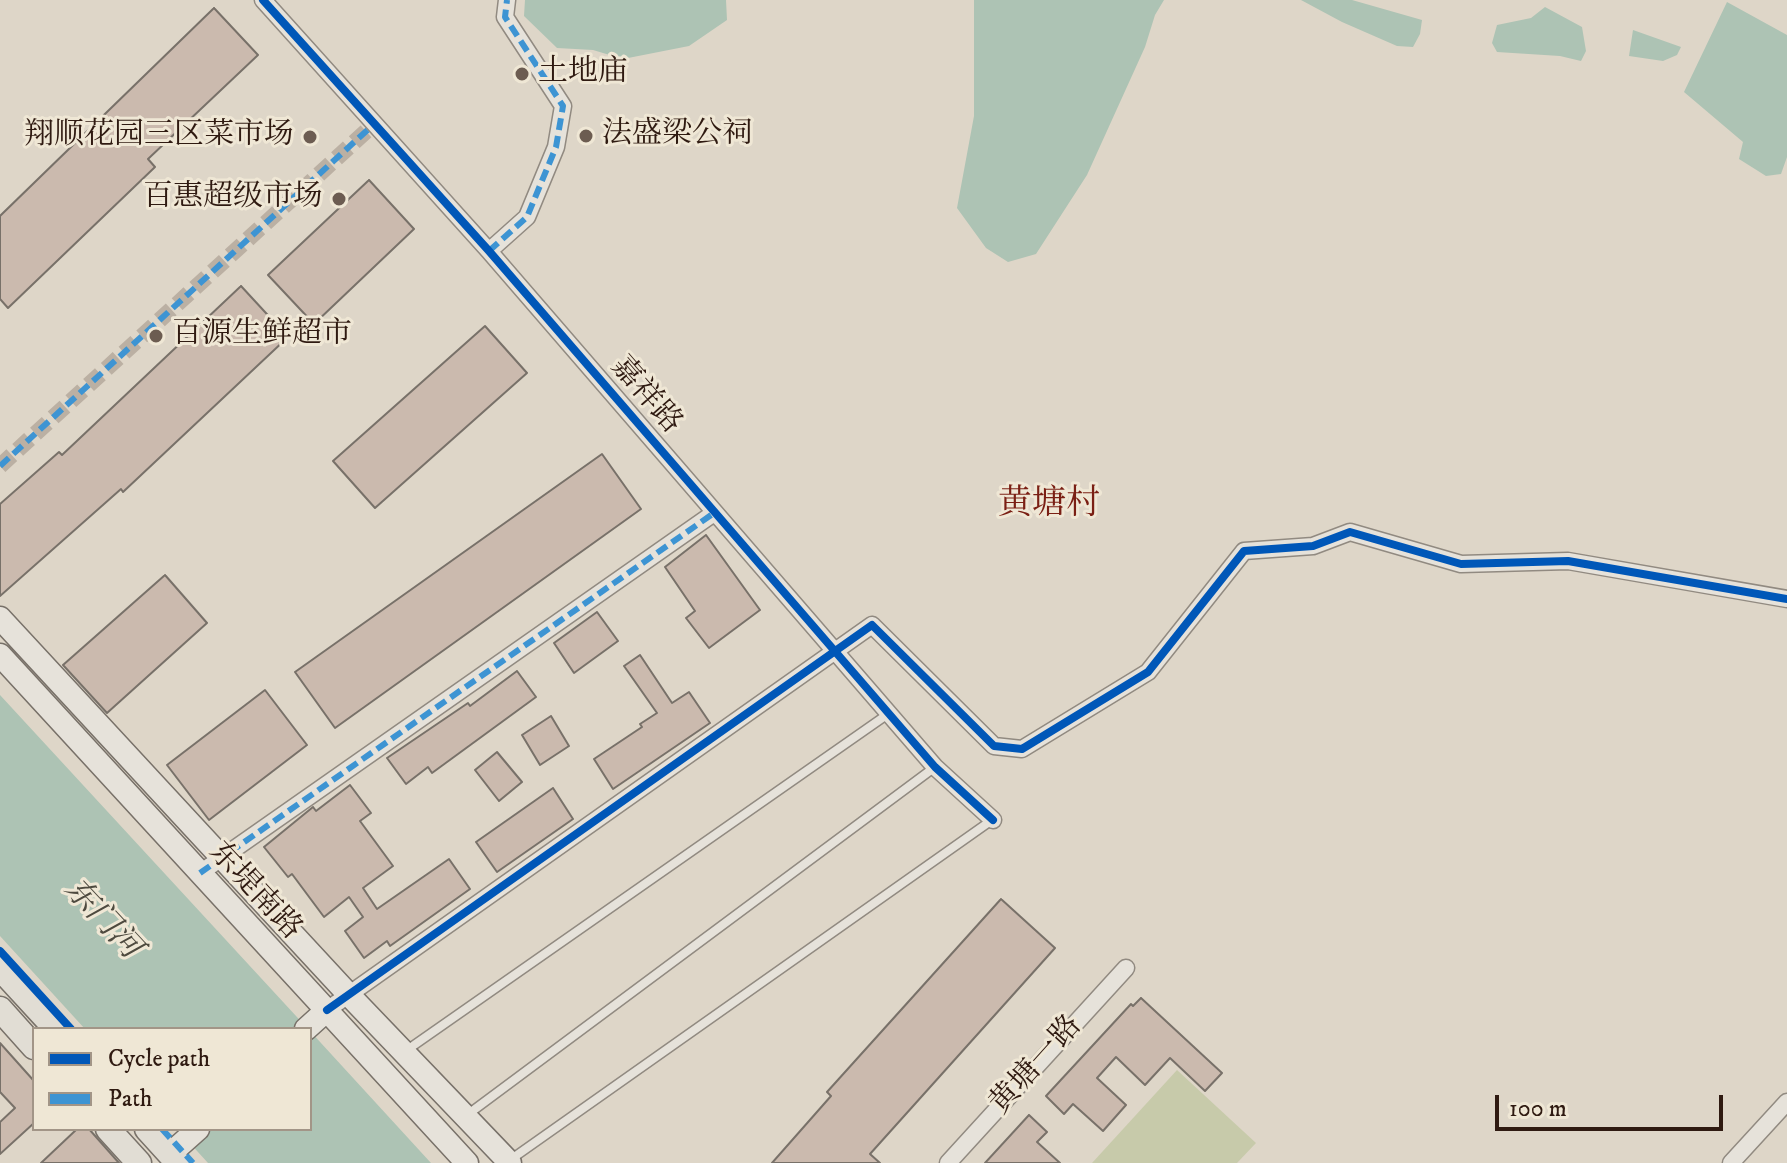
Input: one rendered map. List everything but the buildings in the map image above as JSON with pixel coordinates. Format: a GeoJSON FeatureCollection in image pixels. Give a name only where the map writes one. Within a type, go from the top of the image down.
{"type":"FeatureCollection","features":[{"type":"Feature","properties":{"kind":"main road","name":"东堤南路"},"geometry":{"type":"LineString","coordinates":[[0,618],[508,1162]]}},
{"type":"Feature","properties":{"kind":"main road","name":"东堤南路"},"geometry":{"type":"LineString","coordinates":[[0,655],[467,1163]]}},
{"type":"Feature","properties":{"kind":"main road"},"geometry":{"type":"LineString","coordinates":[[0,968],[54,1027]]}},
{"type":"Feature","properties":{"kind":"main road"},"geometry":{"type":"LineString","coordinates":[[0,1009],[32,1045]]}},
{"type":"Feature","properties":{"kind":"main road"},"geometry":{"type":"LineString","coordinates":[[308,1027],[327,1010]]}},
{"type":"Feature","properties":{"kind":"main road"},"geometry":{"type":"LineString","coordinates":[[110,1131],[139,1163]]}},
{"type":"Feature","properties":{"kind":"main road"},"geometry":{"type":"LineString","coordinates":[[148,1131],[170,1160],[196,1131]]}},
{"type":"Feature","properties":{"kind":"street","name":"嘉祥路"},"geometry":{"type":"LineString","coordinates":[[263,0],[489,251],[935,767],[993,820]]}},
{"type":"Feature","properties":{"kind":"street"},"geometry":{"type":"LineString","coordinates":[[489,251],[527,217],[556,147],[563,106],[505,17],[507,0]]}},
{"type":"Feature","properties":{"kind":"street"},"geometry":{"type":"LineString","coordinates":[[200,873],[714,513]]}},
{"type":"Feature","properties":{"kind":"street"},"geometry":{"type":"LineString","coordinates":[[327,1010],[872,625],[994,746],[1022,749],[1148,672],[1244,551],[1313,546],[1350,532],[1461,564],[1568,561],[1787,599]]}},
{"type":"Feature","properties":{"kind":"street","name":"黄塘一路"},"geometry":{"type":"LineString","coordinates":[[948,1163],[1126,968]]}},
{"type":"Feature","properties":{"kind":"street"},"geometry":{"type":"LineString","coordinates":[[1731,1163],[1787,1102]]}},
{"type":"Feature","properties":{"kind":"lane"},"geometry":{"type":"LineString","coordinates":[[404,1053],[888,714]]}},
{"type":"Feature","properties":{"kind":"lane"},"geometry":{"type":"LineString","coordinates":[[465,1117],[935,767]]}},
{"type":"Feature","properties":{"kind":"lane"},"geometry":{"type":"LineString","coordinates":[[508,1162],[993,820]]}},
{"type":"Feature","properties":{"kind":"shaded area"},"geometry":{"type":"Polygon","coordinates":[[[1177,1070],[1256,1143],[1237,1163],[1092,1163],[1177,1070]]]}},
{"type":"Feature","properties":{"kind":"water"},"geometry":{"type":"Polygon","coordinates":[[[525,0],[726,0],[727,20],[689,46],[623,59],[593,50],[557,48],[524,16],[525,0]]]}},
{"type":"Feature","properties":{"kind":"water"},"geometry":{"type":"Polygon","coordinates":[[[974,0],[1164,0],[1087,175],[1036,254],[1008,262],[986,248],[957,208],[974,116],[974,0]]]}},
{"type":"Feature","properties":{"kind":"water"},"geometry":{"type":"Polygon","coordinates":[[[1301,0],[1352,0],[1422,20],[1420,34],[1413,47],[1397,46],[1301,0]]]}},
{"type":"Feature","properties":{"kind":"water"},"geometry":{"type":"Polygon","coordinates":[[[1727,2],[1787,35],[1787,157],[1781,174],[1766,176],[1739,159],[1743,142],[1684,92],[1727,2]]]}},
{"type":"Feature","properties":{"kind":"water"},"geometry":{"type":"Polygon","coordinates":[[[1545,7],[1582,27],[1586,51],[1581,61],[1560,56],[1497,52],[1492,43],[1497,25],[1531,18],[1545,7]]]}},
{"type":"Feature","properties":{"kind":"water"},"geometry":{"type":"Polygon","coordinates":[[[1633,30],[1681,47],[1677,55],[1663,61],[1629,56],[1633,30]]]}},
{"type":"Feature","properties":{"kind":"water","name":"东门河"},"geometry":{"type":"Polygon","coordinates":[[[0,695],[306,1027],[83,1027],[0,936],[0,695]]]}},
{"type":"Feature","properties":{"kind":"water"},"geometry":{"type":"Polygon","coordinates":[[[312,1033],[431,1163],[208,1163],[179,1131],[312,1131],[312,1033]]]}},
{"type":"Feature","properties":{"kind":"tunnel"},"geometry":{"type":"LineString","coordinates":[[0,466],[374,124]]}},
{"type":"Feature","properties":{"kind":"marked path"},"geometry":{"type":"LineString","coordinates":[[489,251],[527,217],[556,147],[563,106],[505,17],[507,0]]}},
{"type":"Feature","properties":{"kind":"marked path"},"geometry":{"type":"LineString","coordinates":[[0,466],[374,124]]}},
{"type":"Feature","properties":{"kind":"marked path"},"geometry":{"type":"LineString","coordinates":[[200,873],[714,513]]}},
{"type":"Feature","properties":{"kind":"marked path"},"geometry":{"type":"LineString","coordinates":[[164,1131],[193,1163]]}},
{"type":"Feature","properties":{"kind":"cycle path"},"geometry":{"type":"LineString","coordinates":[[263,0],[489,251],[935,767],[993,820]]}},
{"type":"Feature","properties":{"kind":"cycle path"},"geometry":{"type":"LineString","coordinates":[[327,1010],[872,625],[994,746],[1022,749],[1148,672],[1244,551],[1313,546],[1350,532],[1461,564],[1568,561],[1787,599]]}},
{"type":"Feature","properties":{"kind":"cycle path"},"geometry":{"type":"LineString","coordinates":[[0,951],[69,1027]]}},
{"type":"Feature","properties":{"kind":"place","name":"土地庙"},"geometry":{"type":"Point","coordinates":[522,74]}},
{"type":"Feature","properties":{"kind":"place","name":"法盛梁公祠"},"geometry":{"type":"Point","coordinates":[586,136]}},
{"type":"Feature","properties":{"kind":"place","name":"翔顺花园三区菜市场"},"geometry":{"type":"Point","coordinates":[310,137]}},
{"type":"Feature","properties":{"kind":"place","name":"百惠超级市场"},"geometry":{"type":"Point","coordinates":[339,199]}},
{"type":"Feature","properties":{"kind":"place","name":"百源生鲜超市"},"geometry":{"type":"Point","coordinates":[156,336]}},
{"type":"Feature","properties":{"kind":"district","name":"黄塘村"},"geometry":{"type":"Point","coordinates":[1049,506]}}]}
